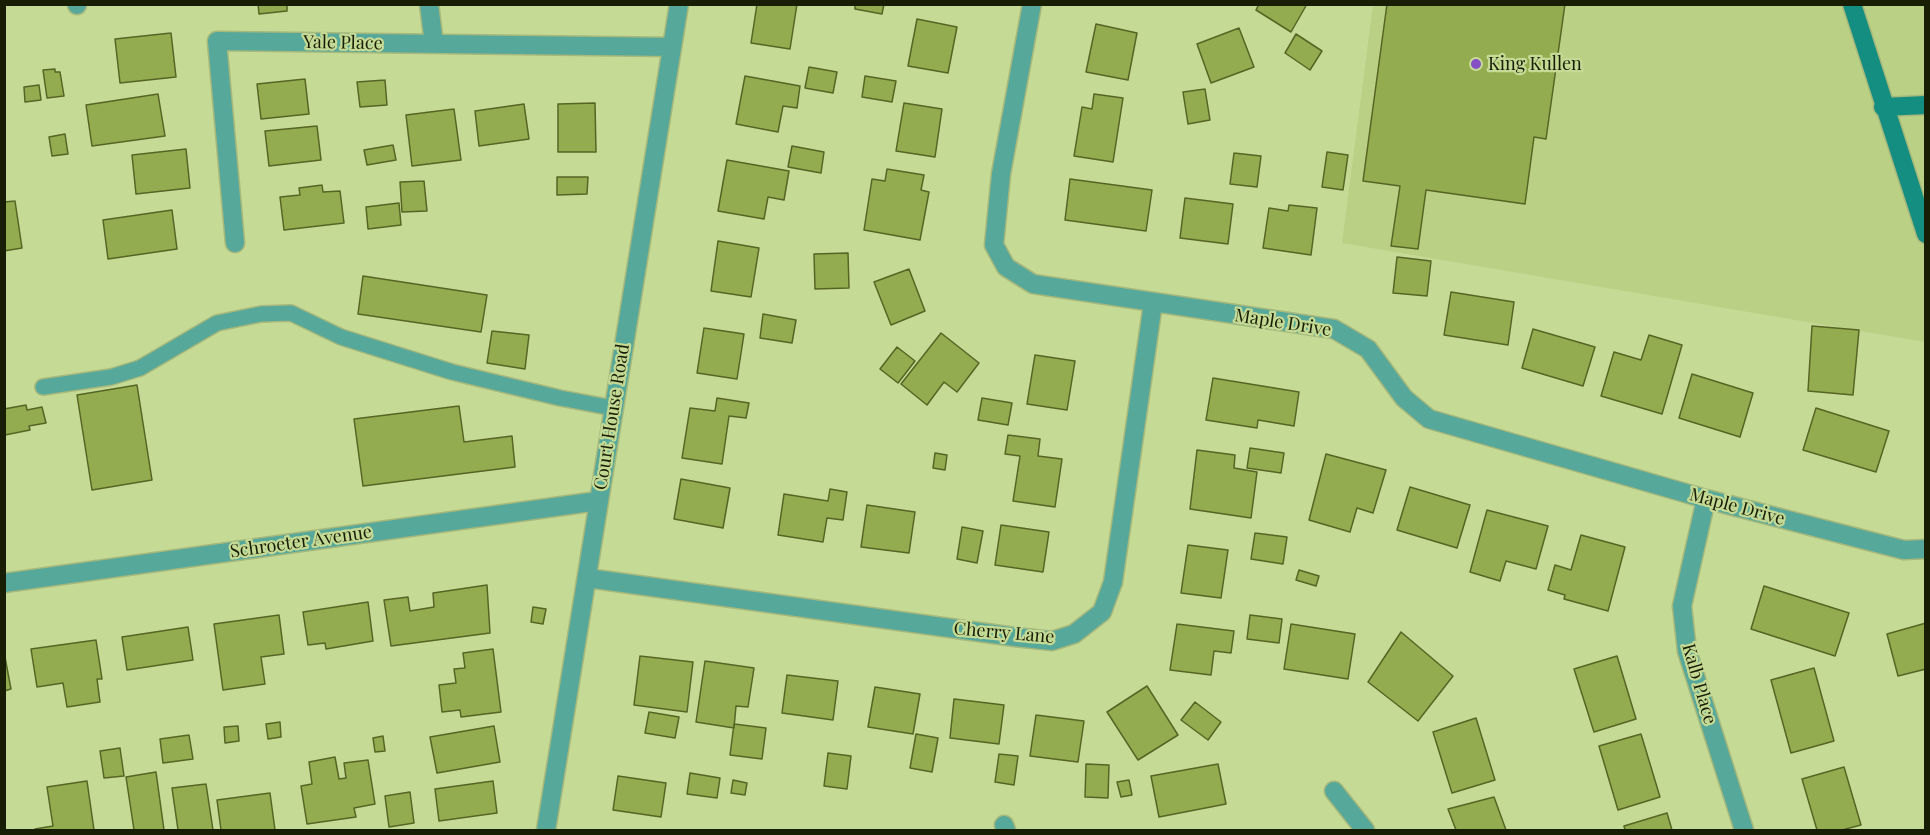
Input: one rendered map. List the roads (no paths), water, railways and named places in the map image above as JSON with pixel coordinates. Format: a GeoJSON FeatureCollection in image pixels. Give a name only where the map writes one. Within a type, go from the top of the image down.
{"type":"FeatureCollection","features":[{"type":"Feature","properties":{"kind":"main road"},"geometry":{"type":"LineString","coordinates":[[1852,4],[1883,107],[1926,234]]}},
{"type":"Feature","properties":{"kind":"main road"},"geometry":{"type":"LineString","coordinates":[[1883,107],[1926,105]]}},
{"type":"Feature","properties":{"kind":"street"},"geometry":{"type":"LineString","coordinates":[[429,4],[434,44]]}},
{"type":"Feature","properties":{"kind":"street","name":"Court House Road"},"geometry":{"type":"LineString","coordinates":[[546,831],[679,4]]}},
{"type":"Feature","properties":{"kind":"street","name":"Maple Drive"},"geometry":{"type":"LineString","coordinates":[[1032,4],[1001,174],[994,245],[1006,267],[1033,284],[1334,329],[1368,350],[1404,398],[1429,419],[1706,499],[1904,550],[1926,549]]}},
{"type":"Feature","properties":{"kind":"street","name":"Yale Place"},"geometry":{"type":"LineString","coordinates":[[235,243],[217,41],[672,47]]}},
{"type":"Feature","properties":{"kind":"street","name":"Cherry Lane"},"geometry":{"type":"LineString","coordinates":[[587,578],[1015,637],[1052,641],[1074,634],[1102,612],[1113,582],[1153,303]]}},
{"type":"Feature","properties":{"kind":"street","name":"Kalb Place"},"geometry":{"type":"LineString","coordinates":[[1706,499],[1682,606],[1687,651],[1744,831]]}},
{"type":"Feature","properties":{"kind":"street","name":"Schroeter Avenue"},"geometry":{"type":"LineString","coordinates":[[4,583],[598,501]]}},
{"type":"Feature","properties":{"kind":"street"},"geometry":{"type":"LineString","coordinates":[[1334,791],[1365,831]]}},
{"type":"Feature","properties":{"kind":"lane"},"geometry":{"type":"LineString","coordinates":[[42,387],[111,377],[140,368],[217,323],[261,314],[291,313],[342,337],[452,372],[560,398],[613,408]]}},
{"type":"Feature","properties":{"kind":"place","name":"King Kullen"},"geometry":{"type":"Point","coordinates":[1476,64]}}]}
